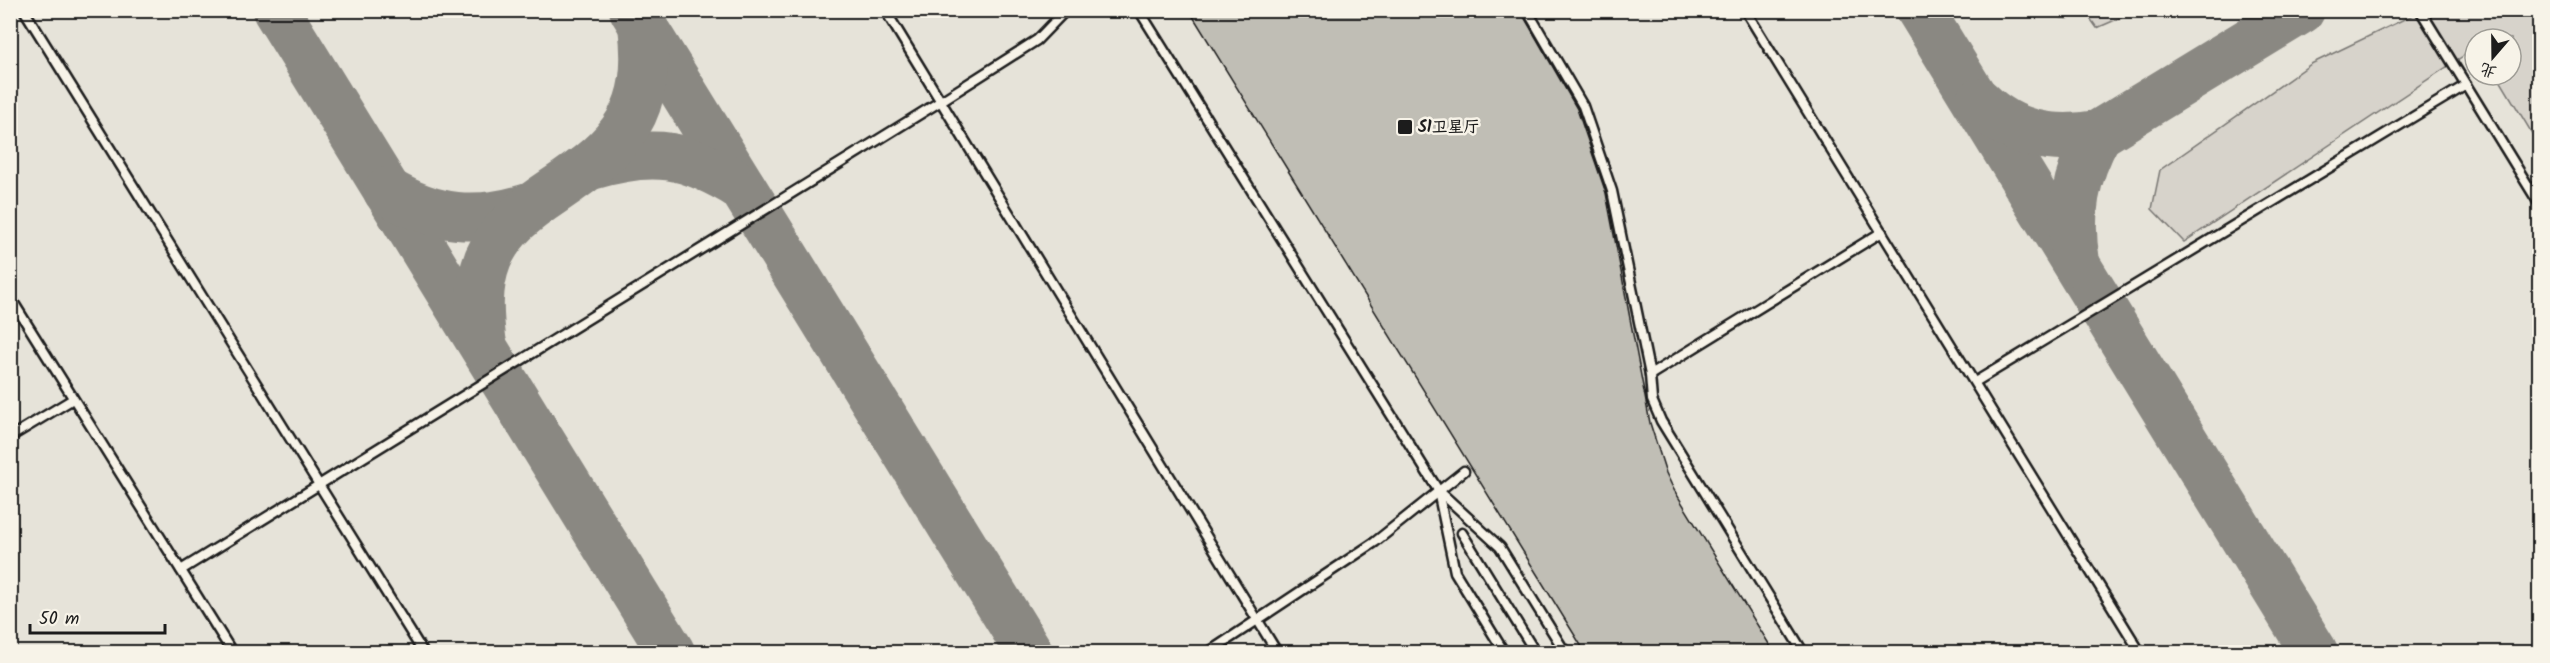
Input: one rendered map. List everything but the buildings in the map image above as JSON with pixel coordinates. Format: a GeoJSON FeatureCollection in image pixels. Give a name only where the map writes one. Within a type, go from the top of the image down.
{"type":"FeatureCollection","features":[{"type":"Feature","properties":{"kind":"lane"},"geometry":{"type":"LineString","coordinates":[[24,10],[423,652]]}},
{"type":"Feature","properties":{"kind":"lane"},"geometry":{"type":"LineString","coordinates":[[885,10],[1277,652]]}},
{"type":"Feature","properties":{"kind":"lane"},"geometry":{"type":"LineString","coordinates":[[182,570],[941,101],[1037,40],[1066,10]]}},
{"type":"Feature","properties":{"kind":"lane"},"geometry":{"type":"LineString","coordinates":[[1139,10],[1438,490],[1500,547],[1564,652]]}},
{"type":"Feature","properties":{"kind":"lane"},"geometry":{"type":"LineString","coordinates":[[1527,10],[1583,106],[1612,191],[1650,375],[1652,400],[1661,421],[1803,652]]}},
{"type":"Feature","properties":{"kind":"lane"},"geometry":{"type":"LineString","coordinates":[[1745,10],[2140,652]]}},
{"type":"Feature","properties":{"kind":"lane"},"geometry":{"type":"LineString","coordinates":[[2420,10],[2463,80]]}},
{"type":"Feature","properties":{"kind":"lane"},"geometry":{"type":"LineString","coordinates":[[1975,382],[2463,87]]}},
{"type":"Feature","properties":{"kind":"lane"},"geometry":{"type":"LineString","coordinates":[[2467,87],[2540,205]]}},
{"type":"Feature","properties":{"kind":"lane"},"geometry":{"type":"LineString","coordinates":[[1650,375],[1882,232]]}},
{"type":"Feature","properties":{"kind":"lane"},"geometry":{"type":"LineString","coordinates":[[10,297],[232,652]]}},
{"type":"Feature","properties":{"kind":"lane"},"geometry":{"type":"LineString","coordinates":[[10,438],[73,399]]}},
{"type":"Feature","properties":{"kind":"lane"},"geometry":{"type":"LineString","coordinates":[[1209,652],[1258,622],[1376,542],[1464,471]]}},
{"type":"Feature","properties":{"kind":"lane"},"geometry":{"type":"LineString","coordinates":[[1438,490],[1455,572],[1504,652]]}},
{"type":"Feature","properties":{"kind":"lane"},"geometry":{"type":"LineString","coordinates":[[1462,533],[1535,652]]}},
{"type":"Feature","properties":{"kind":"shaded area"},"geometry":{"type":"Polygon","coordinates":[[[2534,10],[2539,15],[2539,145],[2504,87],[2523,87],[2523,27],[2463,27],[2463,56],[2184,242],[2152,209],[2160,170],[2311,64],[2421,11],[2534,10]]]}},
{"type":"Feature","properties":{"kind":"shaded area"},"geometry":{"type":"Polygon","coordinates":[[[10,11],[2539,11],[2539,652],[11,652],[10,11]]]}},
{"type":"Feature","properties":{"kind":"shaded area"},"geometry":{"type":"Polygon","coordinates":[[[2047,11],[2136,11],[2097,28],[2087,14],[2066,18],[2057,17],[2047,11]]]}},
{"type":"Feature","properties":{"kind":"taxiway"},"geometry":{"type":"LineString","coordinates":[[276,10],[671,652]]}},
{"type":"Feature","properties":{"kind":"taxiway"},"geometry":{"type":"LineString","coordinates":[[633,10],[1029,652]]}},
{"type":"Feature","properties":{"kind":"taxiway"},"geometry":{"type":"LineString","coordinates":[[1920,10],[2314,652]]}},
{"type":"Feature","properties":{"kind":"taxiway"},"geometry":{"type":"LineString","coordinates":[[1979,102],[2005,122],[2019,129],[2049,136],[2098,134],[2301,10]]}},
{"type":"Feature","properties":{"kind":"taxiway"},"geometry":{"type":"LineString","coordinates":[[483,345],[480,312],[482,280],[493,248],[516,220],[598,158],[615,141],[628,123],[637,104],[643,81],[642,25]]}},
{"type":"Feature","properties":{"kind":"taxiway"},"geometry":{"type":"LineString","coordinates":[[2076,262],[2073,228],[2075,196],[2084,165],[2098,134]]}},
{"type":"Feature","properties":{"kind":"taxiway"},"geometry":{"type":"LineString","coordinates":[[591,166],[633,156],[670,157],[687,160],[704,167],[742,187]]}},
{"type":"Feature","properties":{"kind":"taxiway"},"geometry":{"type":"LineString","coordinates":[[387,191],[422,208],[456,216],[491,215],[529,207]]}},
{"type":"Feature","properties":{"kind":"place","name":"S1卫星厅"},"geometry":{"type":"Point","coordinates":[1405,127]}}]}
